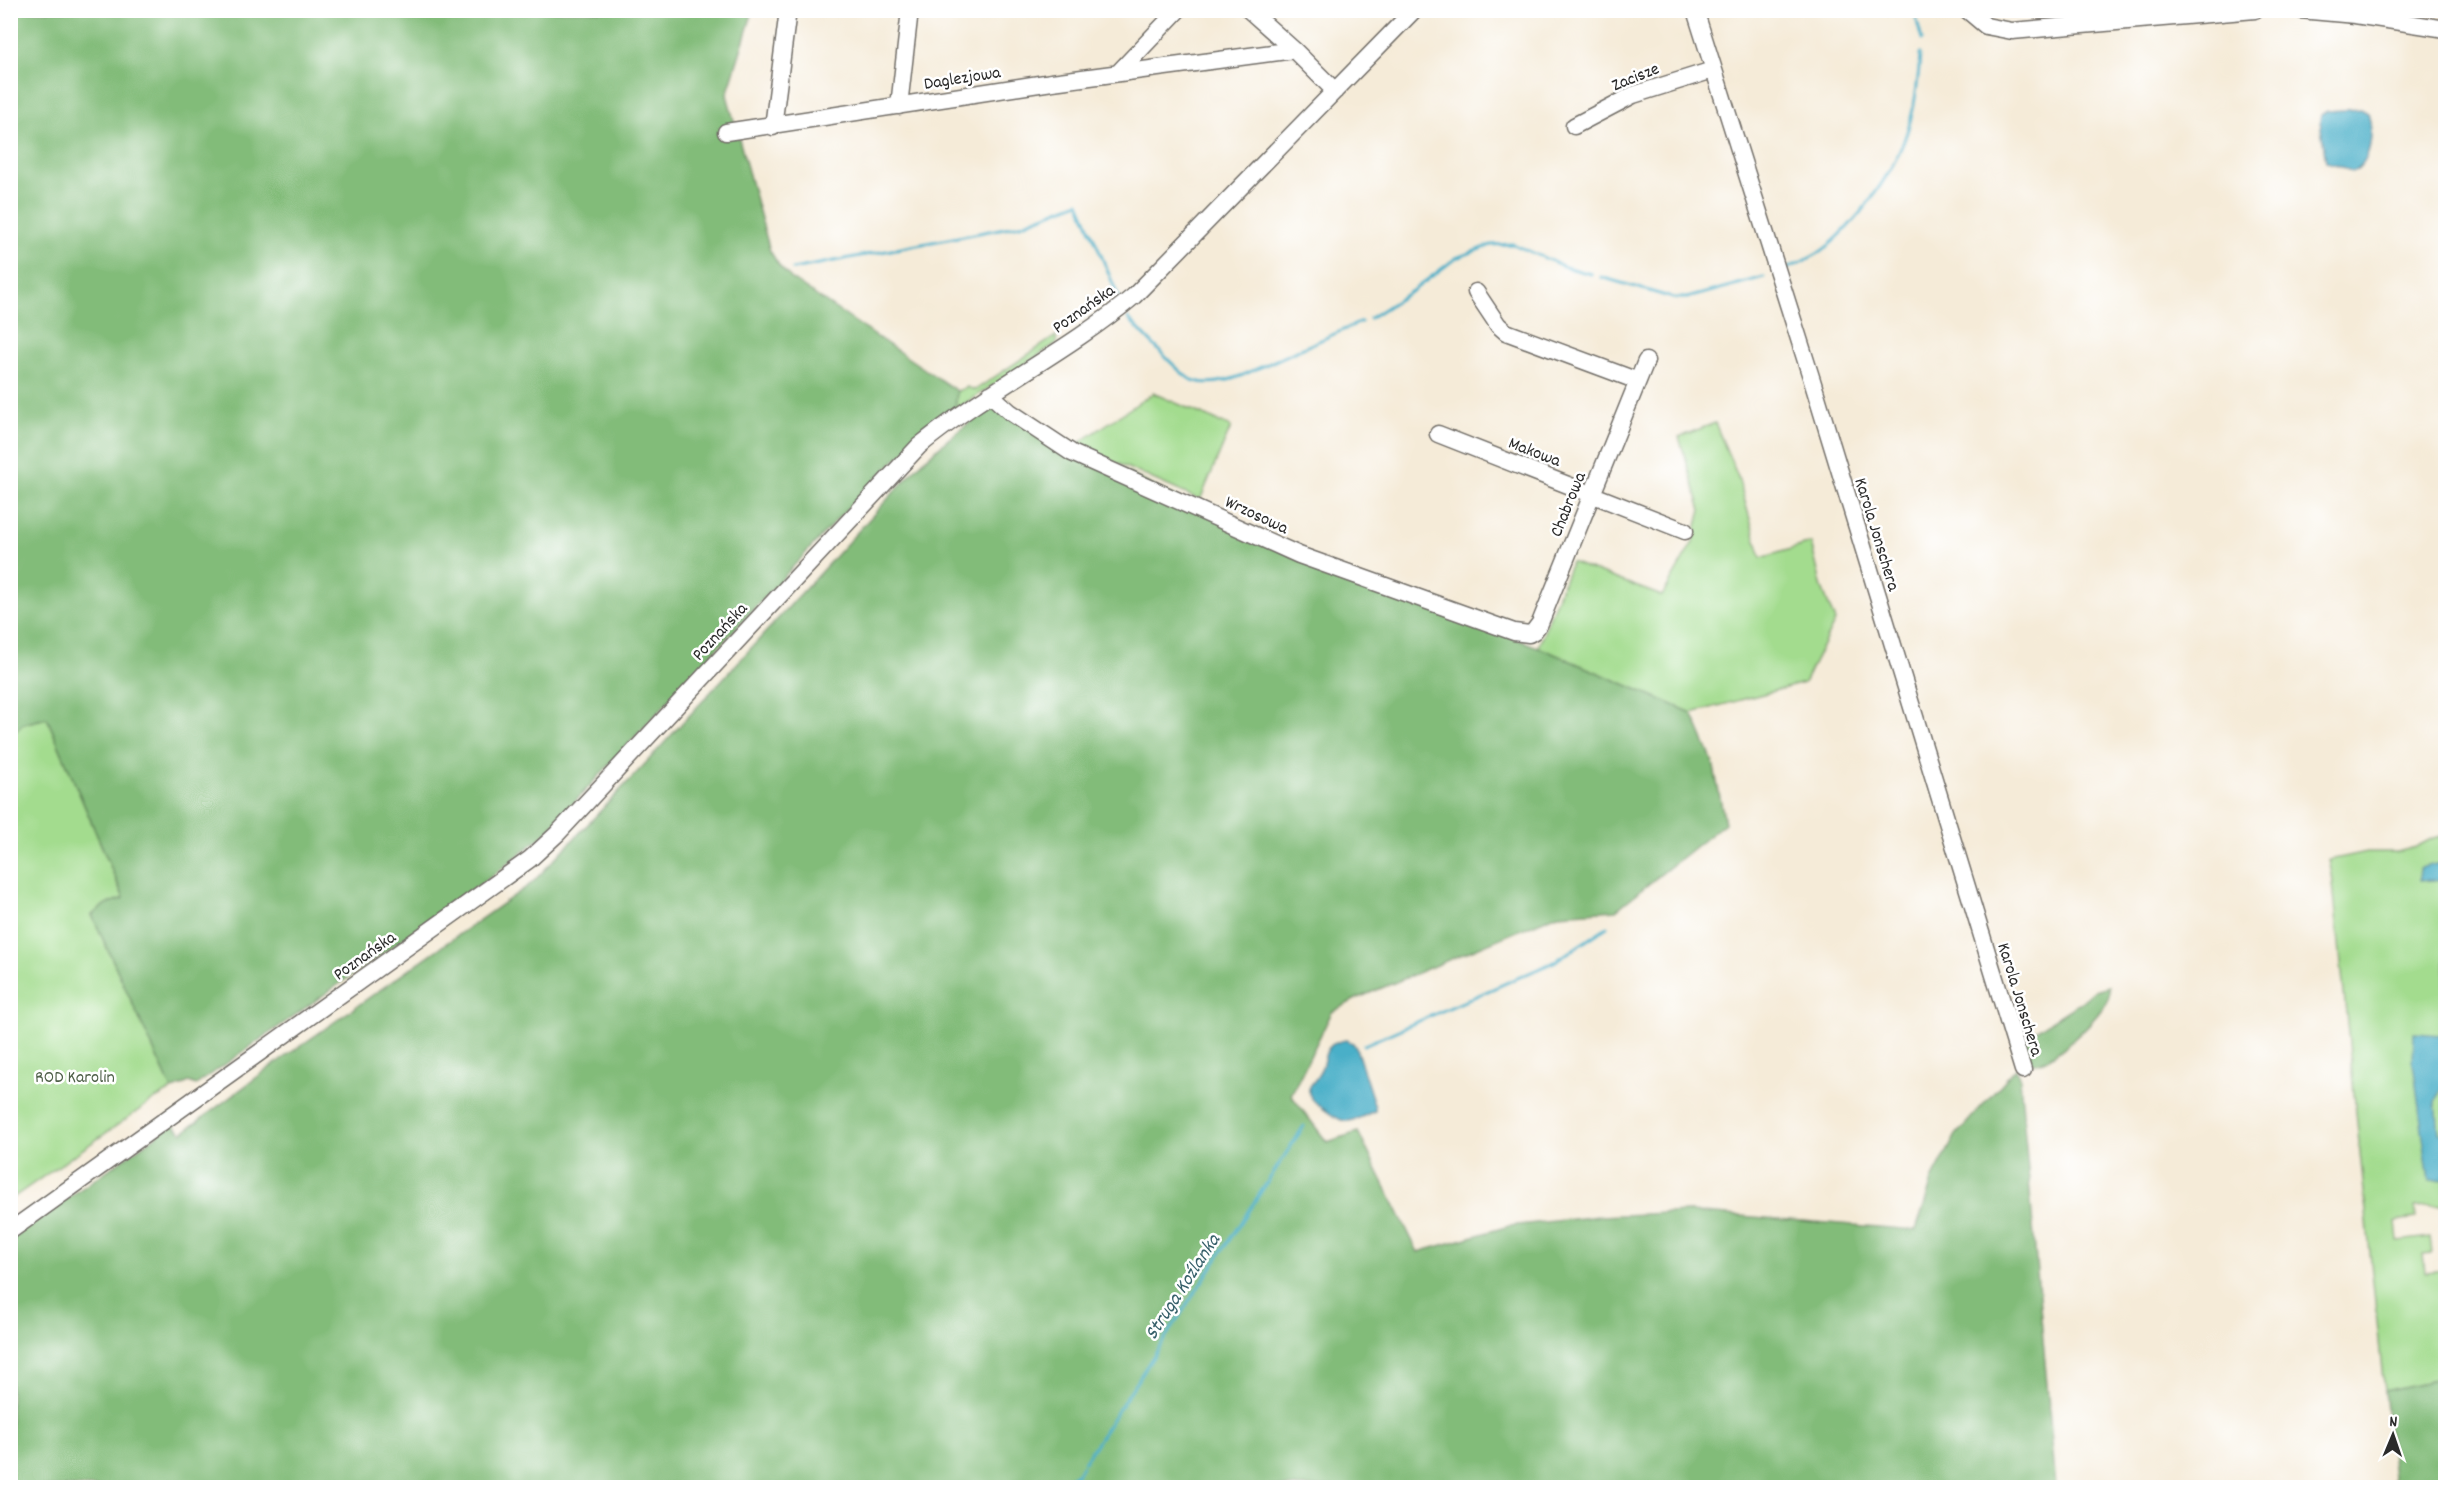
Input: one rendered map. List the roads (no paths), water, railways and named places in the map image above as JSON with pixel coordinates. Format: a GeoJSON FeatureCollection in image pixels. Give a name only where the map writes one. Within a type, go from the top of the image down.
{"type":"FeatureCollection","features":[{"type":"Feature","properties":{"kind":"street"},"geometry":{"type":"LineString","coordinates":[[773,127],[788,10]]}},
{"type":"Feature","properties":{"kind":"street"},"geometry":{"type":"LineString","coordinates":[[899,106],[910,10]]}},
{"type":"Feature","properties":{"kind":"street"},"geometry":{"type":"LineString","coordinates":[[1118,73],[1178,10]]}},
{"type":"Feature","properties":{"kind":"street"},"geometry":{"type":"LineString","coordinates":[[1249,10],[1335,91]]}},
{"type":"Feature","properties":{"kind":"street","name":"Poznańska"},"geometry":{"type":"LineString","coordinates":[[10,1231],[530,859],[557,834],[907,458],[934,434],[990,394],[1103,320],[1134,296],[1414,10]]}},
{"type":"Feature","properties":{"kind":"street","name":"Karola Jonschera"},"geometry":{"type":"LineString","coordinates":[[1695,10],[2023,1070]]}},
{"type":"Feature","properties":{"kind":"street"},"geometry":{"type":"LineString","coordinates":[[1966,10],[1986,26],[2012,31],[2255,10]]}},
{"type":"Feature","properties":{"kind":"street"},"geometry":{"type":"LineString","coordinates":[[2300,10],[2346,14],[2445,29]]}},
{"type":"Feature","properties":{"kind":"street","name":"Daglezjowa"},"geometry":{"type":"LineString","coordinates":[[726,132],[773,127],[1118,73],[1294,50]]}},
{"type":"Feature","properties":{"kind":"street","name":"Zacisze"},"geometry":{"type":"LineString","coordinates":[[1574,126],[1633,95],[1713,70]]}},
{"type":"Feature","properties":{"kind":"street"},"geometry":{"type":"LineString","coordinates":[[1476,292],[1498,325],[1506,332],[1638,381]]}},
{"type":"Feature","properties":{"kind":"street","name":"Chabrowa"},"geometry":{"type":"LineString","coordinates":[[1524,634],[1537,628],[1646,361]]}},
{"type":"Feature","properties":{"kind":"street","name":"Wrzosowa"},"geometry":{"type":"LineString","coordinates":[[990,394],[1010,412],[1072,453],[1299,555],[1477,620],[1524,634]]}},
{"type":"Feature","properties":{"kind":"street","name":"Makowa"},"geometry":{"type":"LineString","coordinates":[[1438,434],[1685,531]]}},
{"type":"Feature","properties":{"kind":"water"},"geometry":{"type":"Polygon","coordinates":[[[2361,109],[2368,113],[2370,120],[2370,146],[2364,162],[2352,172],[2326,162],[2320,121],[2321,115],[2327,111],[2361,109]]]}},
{"type":"Feature","properties":{"kind":"water"},"geometry":{"type":"Polygon","coordinates":[[[2445,862],[2445,879],[2420,881],[2419,868],[2445,862]]]}},
{"type":"Feature","properties":{"kind":"water"},"geometry":{"type":"Polygon","coordinates":[[[2414,1033],[2441,1035],[2445,1077],[2436,1102],[2439,1133],[2445,1135],[2445,1179],[2429,1181],[2413,1063],[2414,1033]]]}},
{"type":"Feature","properties":{"kind":"water"},"geometry":{"type":"Polygon","coordinates":[[[1346,1040],[1353,1043],[1356,1048],[1375,1107],[1375,1111],[1348,1121],[1341,1120],[1324,1110],[1309,1093],[1310,1086],[1321,1071],[1328,1049],[1337,1042],[1346,1040]]]}},
{"type":"Feature","properties":{"kind":"waterway"},"geometry":{"type":"LineString","coordinates":[[1914,10],[1922,40]]}},
{"type":"Feature","properties":{"kind":"waterway"},"geometry":{"type":"LineString","coordinates":[[1784,270],[1817,254],[1835,240],[1860,213],[1887,175],[1905,139],[1911,120],[1920,54]]}},
{"type":"Feature","properties":{"kind":"waterway"},"geometry":{"type":"LineString","coordinates":[[793,269],[1020,225],[1079,202],[1118,296]]}},
{"type":"Feature","properties":{"kind":"waterway"},"geometry":{"type":"LineString","coordinates":[[1370,318],[1415,289],[1456,258],[1491,245],[1513,244],[1565,267],[1591,274]]}},
{"type":"Feature","properties":{"kind":"waterway"},"geometry":{"type":"LineString","coordinates":[[1601,277],[1673,298],[1687,298],[1764,277]]}},
{"type":"Feature","properties":{"kind":"waterway"},"geometry":{"type":"LineString","coordinates":[[1128,318],[1187,377],[1205,383],[1224,381],[1243,375],[1361,322]]}},
{"type":"Feature","properties":{"kind":"waterway"},"geometry":{"type":"LineString","coordinates":[[1364,1045],[1554,962],[1607,927]]}},
{"type":"Feature","properties":{"kind":"waterway","name":"Struga Koźlanka"},"geometry":{"type":"LineString","coordinates":[[1084,1462],[1304,1126]]}},
{"type":"Feature","properties":{"kind":"waterway","name":"Struga Koźlanka"},"geometry":{"type":"LineString","coordinates":[[1057,1488],[1078,1473],[1082,1466]]}},
{"type":"Feature","properties":{"kind":"park label","name":"ROD Karolin"},"geometry":{"type":"Point","coordinates":[75,1076]}}]}
